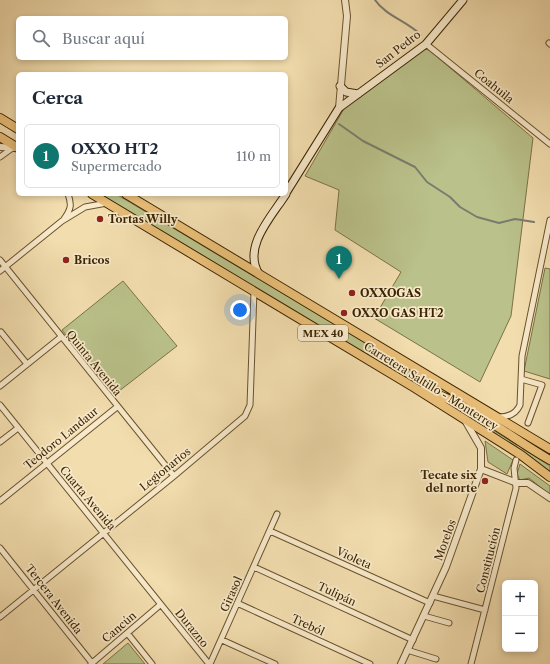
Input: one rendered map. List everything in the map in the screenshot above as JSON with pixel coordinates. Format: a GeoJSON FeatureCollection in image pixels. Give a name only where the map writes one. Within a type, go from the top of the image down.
{"type":"FeatureCollection","features":[{"type":"Feature","properties":{"kind":"main road","name":"San Pedro"},"geometry":{"type":"LineString","coordinates":[[288,191],[340,108],[426,44],[463,0]]}},
{"type":"Feature","properties":{"kind":"main road"},"geometry":{"type":"LineString","coordinates":[[340,86],[349,93],[358,94]]}},
{"type":"Feature","properties":{"kind":"main road"},"geometry":{"type":"LineString","coordinates":[[0,118],[16,128]]}},
{"type":"Feature","properties":{"kind":"main road"},"geometry":{"type":"LineString","coordinates":[[0,137],[16,148]]}},
{"type":"Feature","properties":{"kind":"main road","name":"Carretera Saltillo - Monterrey"},"geometry":{"type":"LineString","coordinates":[[95,196],[415,388],[521,455],[550,477]]}},
{"type":"Feature","properties":{"kind":"main road","name":"Carretera Saltillo - Monterrey"},"geometry":{"type":"LineString","coordinates":[[129,196],[550,448]]}},
{"type":"Feature","properties":{"kind":"main road","name":"San Pedro"},"geometry":{"type":"LineString","coordinates":[[259,274],[254,260],[254,248],[263,230],[285,196]]}},
{"type":"Feature","properties":{"kind":"main road"},"geometry":{"type":"LineString","coordinates":[[415,388],[438,394],[459,404],[550,460]]}},
{"type":"Feature","properties":{"kind":"street"},"geometry":{"type":"LineString","coordinates":[[340,108],[340,86],[347,25],[347,6],[345,0]]}},
{"type":"Feature","properties":{"kind":"street","name":"Coahuila"},"geometry":{"type":"LineString","coordinates":[[426,44],[550,144]]}},
{"type":"Feature","properties":{"kind":"street"},"geometry":{"type":"LineString","coordinates":[[0,147],[16,148]]}},
{"type":"Feature","properties":{"kind":"street"},"geometry":{"type":"LineString","coordinates":[[0,157],[16,148]]}},
{"type":"Feature","properties":{"kind":"street"},"geometry":{"type":"LineString","coordinates":[[62,221],[70,211],[72,204],[69,196]]}},
{"type":"Feature","properties":{"kind":"street"},"geometry":{"type":"LineString","coordinates":[[0,271],[62,221],[85,207],[107,203]]}},
{"type":"Feature","properties":{"kind":"street"},"geometry":{"type":"LineString","coordinates":[[499,417],[509,415],[518,409],[521,398],[522,356],[550,220]]}},
{"type":"Feature","properties":{"kind":"street","name":"Quinta Avenida"},"geometry":{"type":"LineString","coordinates":[[0,260],[60,337],[174,476]]}},
{"type":"Feature","properties":{"kind":"street","name":"Legionarios"},"geometry":{"type":"LineString","coordinates":[[0,617],[241,420],[248,411],[250,405],[254,291]]}},
{"type":"Feature","properties":{"kind":"street"},"geometry":{"type":"LineString","coordinates":[[1,332],[27,364]]}},
{"type":"Feature","properties":{"kind":"street"},"geometry":{"type":"LineString","coordinates":[[0,386],[60,337]]}},
{"type":"Feature","properties":{"kind":"street"},"geometry":{"type":"LineString","coordinates":[[521,379],[542,385],[528,423]]}},
{"type":"Feature","properties":{"kind":"street","name":"Cuarta Avenida"},"geometry":{"type":"LineString","coordinates":[[0,405],[160,605]]}},
{"type":"Feature","properties":{"kind":"street","name":"Teodoro Landaur"},"geometry":{"type":"LineString","coordinates":[[0,501],[117,407]]}},
{"type":"Feature","properties":{"kind":"street","name":"Morelos"},"geometry":{"type":"LineString","coordinates":[[401,664],[446,567],[481,469],[481,448],[477,438],[465,420]]}},
{"type":"Feature","properties":{"kind":"street"},"geometry":{"type":"LineString","coordinates":[[0,442],[18,428]]}},
{"type":"Feature","properties":{"kind":"street","name":"Constitución"},"geometry":{"type":"LineString","coordinates":[[473,664],[517,482],[514,468],[516,460]]}},
{"type":"Feature","properties":{"kind":"street"},"geometry":{"type":"LineString","coordinates":[[481,469],[517,482],[533,485],[550,498]]}},
{"type":"Feature","properties":{"kind":"street","name":"Girasol"},"geometry":{"type":"LineString","coordinates":[[209,664],[222,640],[277,514]]}},
{"type":"Feature","properties":{"kind":"street","name":"Violeta"},"geometry":{"type":"LineString","coordinates":[[270,531],[430,603]]}},
{"type":"Feature","properties":{"kind":"street","name":"Tercera Avenida"},"geometry":{"type":"LineString","coordinates":[[0,548],[91,664]]}},
{"type":"Feature","properties":{"kind":"street","name":"Tulipán"},"geometry":{"type":"LineString","coordinates":[[254,567],[413,640]]}},
{"type":"Feature","properties":{"kind":"street"},"geometry":{"type":"LineString","coordinates":[[433,596],[485,610]]}},
{"type":"Feature","properties":{"kind":"street","name":"Treból"},"geometry":{"type":"LineString","coordinates":[[237,603],[370,664]]}},
{"type":"Feature","properties":{"kind":"street","name":"Cancún"},"geometry":{"type":"LineString","coordinates":[[91,664],[128,634],[160,605]]}},
{"type":"Feature","properties":{"kind":"street","name":"Durazno"},"geometry":{"type":"LineString","coordinates":[[160,605],[209,664]]}},
{"type":"Feature","properties":{"kind":"street"},"geometry":{"type":"LineString","coordinates":[[424,616],[449,623]]}},
{"type":"Feature","properties":{"kind":"street"},"geometry":{"type":"LineString","coordinates":[[128,634],[152,664]]}},
{"type":"Feature","properties":{"kind":"street"},"geometry":{"type":"LineString","coordinates":[[222,640],[275,664]]}},
{"type":"Feature","properties":{"kind":"street"},"geometry":{"type":"LineString","coordinates":[[407,650],[436,659]]}},
{"type":"Feature","properties":{"kind":"green space"},"geometry":{"type":"Polygon","coordinates":[[[425,49],[429,50],[533,138],[511,316],[480,382],[374,318],[401,272],[335,230],[339,190],[305,176],[345,107],[425,49]]]}},
{"type":"Feature","properties":{"kind":"green space"},"geometry":{"type":"Polygon","coordinates":[[[103,196],[119,196],[547,451],[542,452],[451,397],[412,381],[103,196]]]}},
{"type":"Feature","properties":{"kind":"green space"},"geometry":{"type":"Polygon","coordinates":[[[545,268],[550,269],[550,379],[524,371],[545,268]]]}},
{"type":"Feature","properties":{"kind":"green space"},"geometry":{"type":"Polygon","coordinates":[[[123,281],[177,346],[114,395],[62,330],[123,281]]]}},
{"type":"Feature","properties":{"kind":"green space"},"geometry":{"type":"Polygon","coordinates":[[[477,420],[550,466],[550,473],[477,420]]]}},
{"type":"Feature","properties":{"kind":"green space"},"geometry":{"type":"Polygon","coordinates":[[[485,441],[513,460],[507,474],[488,462],[485,441]]]}},
{"type":"Feature","properties":{"kind":"green space"},"geometry":{"type":"Polygon","coordinates":[[[520,464],[550,486],[550,495],[529,478],[520,480],[517,474],[520,464]]]}},
{"type":"Feature","properties":{"kind":"green space"},"geometry":{"type":"Polygon","coordinates":[[[128,643],[145,664],[103,664],[128,643]]]}},
{"type":"Feature","properties":{"kind":"waterway"},"geometry":{"type":"LineString","coordinates":[[375,0],[385,10],[421,35]]}},
{"type":"Feature","properties":{"kind":"waterway"},"geometry":{"type":"LineString","coordinates":[[339,124],[363,141],[415,167],[427,182],[450,197],[460,207],[477,217],[499,223],[515,219],[534,222]]}},
{"type":"Feature","properties":{"kind":"tunnel"},"geometry":{"type":"LineString","coordinates":[[517,455],[528,423]]}},
{"type":"Feature","properties":{"kind":"place","name":"Tortas Willy"},"geometry":{"type":"Point","coordinates":[100,219]}},
{"type":"Feature","properties":{"kind":"place","name":"Bricos"},"geometry":{"type":"Point","coordinates":[66,260]}},
{"type":"Feature","properties":{"kind":"place","name":"OXXO HT2"},"geometry":{"type":"Point","coordinates":[339,279]}},
{"type":"Feature","properties":{"kind":"place","name":"OXXOGAS"},"geometry":{"type":"Point","coordinates":[352,293]}},
{"type":"Feature","properties":{"kind":"place","name":"OXXO GAS HT2"},"geometry":{"type":"Point","coordinates":[344,313]}},
{"type":"Feature","properties":{"kind":"place","name":"Tecate six del norte"},"geometry":{"type":"Point","coordinates":[485,481]}}]}
